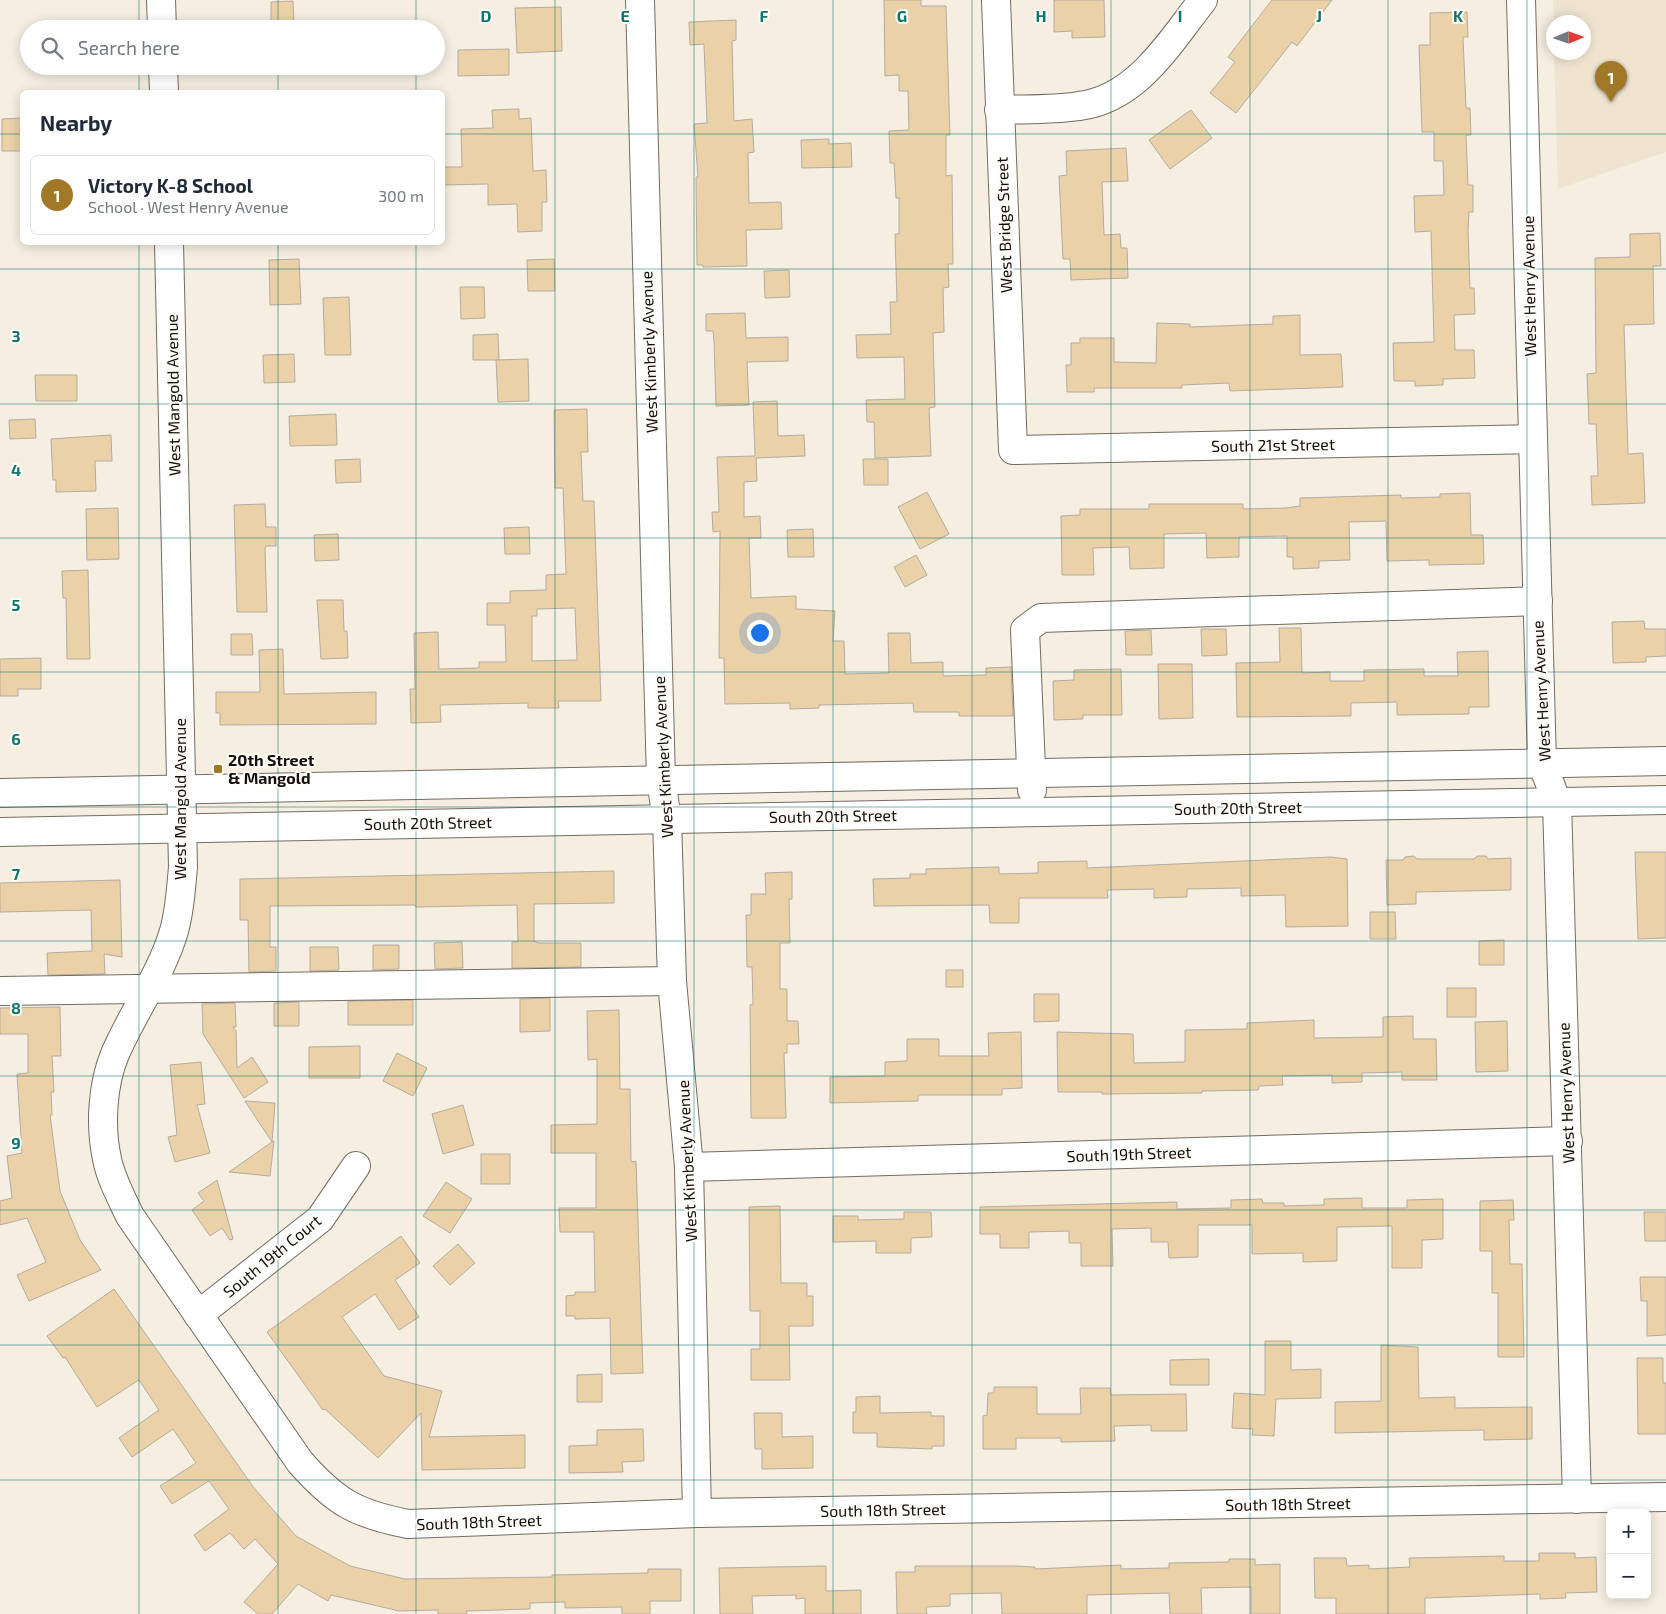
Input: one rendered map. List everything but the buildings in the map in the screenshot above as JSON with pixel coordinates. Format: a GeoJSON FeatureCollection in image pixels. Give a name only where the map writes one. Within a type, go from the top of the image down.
{"type":"FeatureCollection","features":[{"type":"Feature","properties":{"kind":"street"},"geometry":{"type":"LineString","coordinates":[[161,0],[162,20]]}},
{"type":"Feature","properties":{"kind":"street","name":"West Kimberly Avenue"},"geometry":{"type":"LineString","coordinates":[[640,0],[661,780],[667,819],[672,981],[689,1167],[697,1514]]}},
{"type":"Feature","properties":{"kind":"street","name":"West Bridge Street"},"geometry":{"type":"LineString","coordinates":[[996,0],[1013,450]]}},
{"type":"Feature","properties":{"kind":"street"},"geometry":{"type":"LineString","coordinates":[[999,110],[1080,106],[1109,98],[1137,79],[1162,53],[1203,0]]}},
{"type":"Feature","properties":{"kind":"street","name":"West Henry Avenue"},"geometry":{"type":"LineString","coordinates":[[1521,0],[1542,763],[1557,802],[1577,1499]]}},
{"type":"Feature","properties":{"kind":"street"},"geometry":{"type":"LineString","coordinates":[[164,75],[164,90]]}},
{"type":"Feature","properties":{"kind":"street","name":"West Mangold Avenue"},"geometry":{"type":"LineString","coordinates":[[169,245],[183,867],[174,930],[150,988],[115,1055],[108,1079],[104,1131],[107,1159],[116,1186],[130,1216],[198,1315]]}},
{"type":"Feature","properties":{"kind":"street","name":"South 21st Street"},"geometry":{"type":"LineString","coordinates":[[1013,450],[1533,439]]}},
{"type":"Feature","properties":{"kind":"street"},"geometry":{"type":"LineString","coordinates":[[1032,812],[1025,630],[1041,618],[1538,601]]}},
{"type":"Feature","properties":{"kind":"street"},"geometry":{"type":"LineString","coordinates":[[0,793],[1666,761]]}},
{"type":"Feature","properties":{"kind":"street","name":"South 20th Street"},"geometry":{"type":"LineString","coordinates":[[0,832],[1666,800]]}},
{"type":"Feature","properties":{"kind":"street"},"geometry":{"type":"LineString","coordinates":[[0,991],[672,981]]}},
{"type":"Feature","properties":{"kind":"street","name":"South 19th Street"},"geometry":{"type":"LineString","coordinates":[[689,1167],[1568,1141]]}},
{"type":"Feature","properties":{"kind":"street","name":"South 19th Court"},"geometry":{"type":"LineString","coordinates":[[198,1315],[320,1219],[356,1166]]}},
{"type":"Feature","properties":{"kind":"street","name":"South 18th Street"},"geometry":{"type":"LineString","coordinates":[[198,1315],[300,1462],[322,1488],[347,1505],[379,1518],[408,1524],[697,1514],[1666,1497]]}},
{"type":"Feature","properties":{"kind":"shaded area"},"geometry":{"type":"Polygon","coordinates":[[[1553,0],[1666,0],[1666,152],[1558,189],[1554,60],[1591,60],[1591,15],[1554,15],[1553,0]]]}},
{"type":"Feature","properties":{"kind":"place","name":"Victory K-8 School"},"geometry":{"type":"Point","coordinates":[1611,102]}},
{"type":"Feature","properties":{"kind":"place","name":"20th Street & Mangold"},"geometry":{"type":"Point","coordinates":[218,769]}}]}
